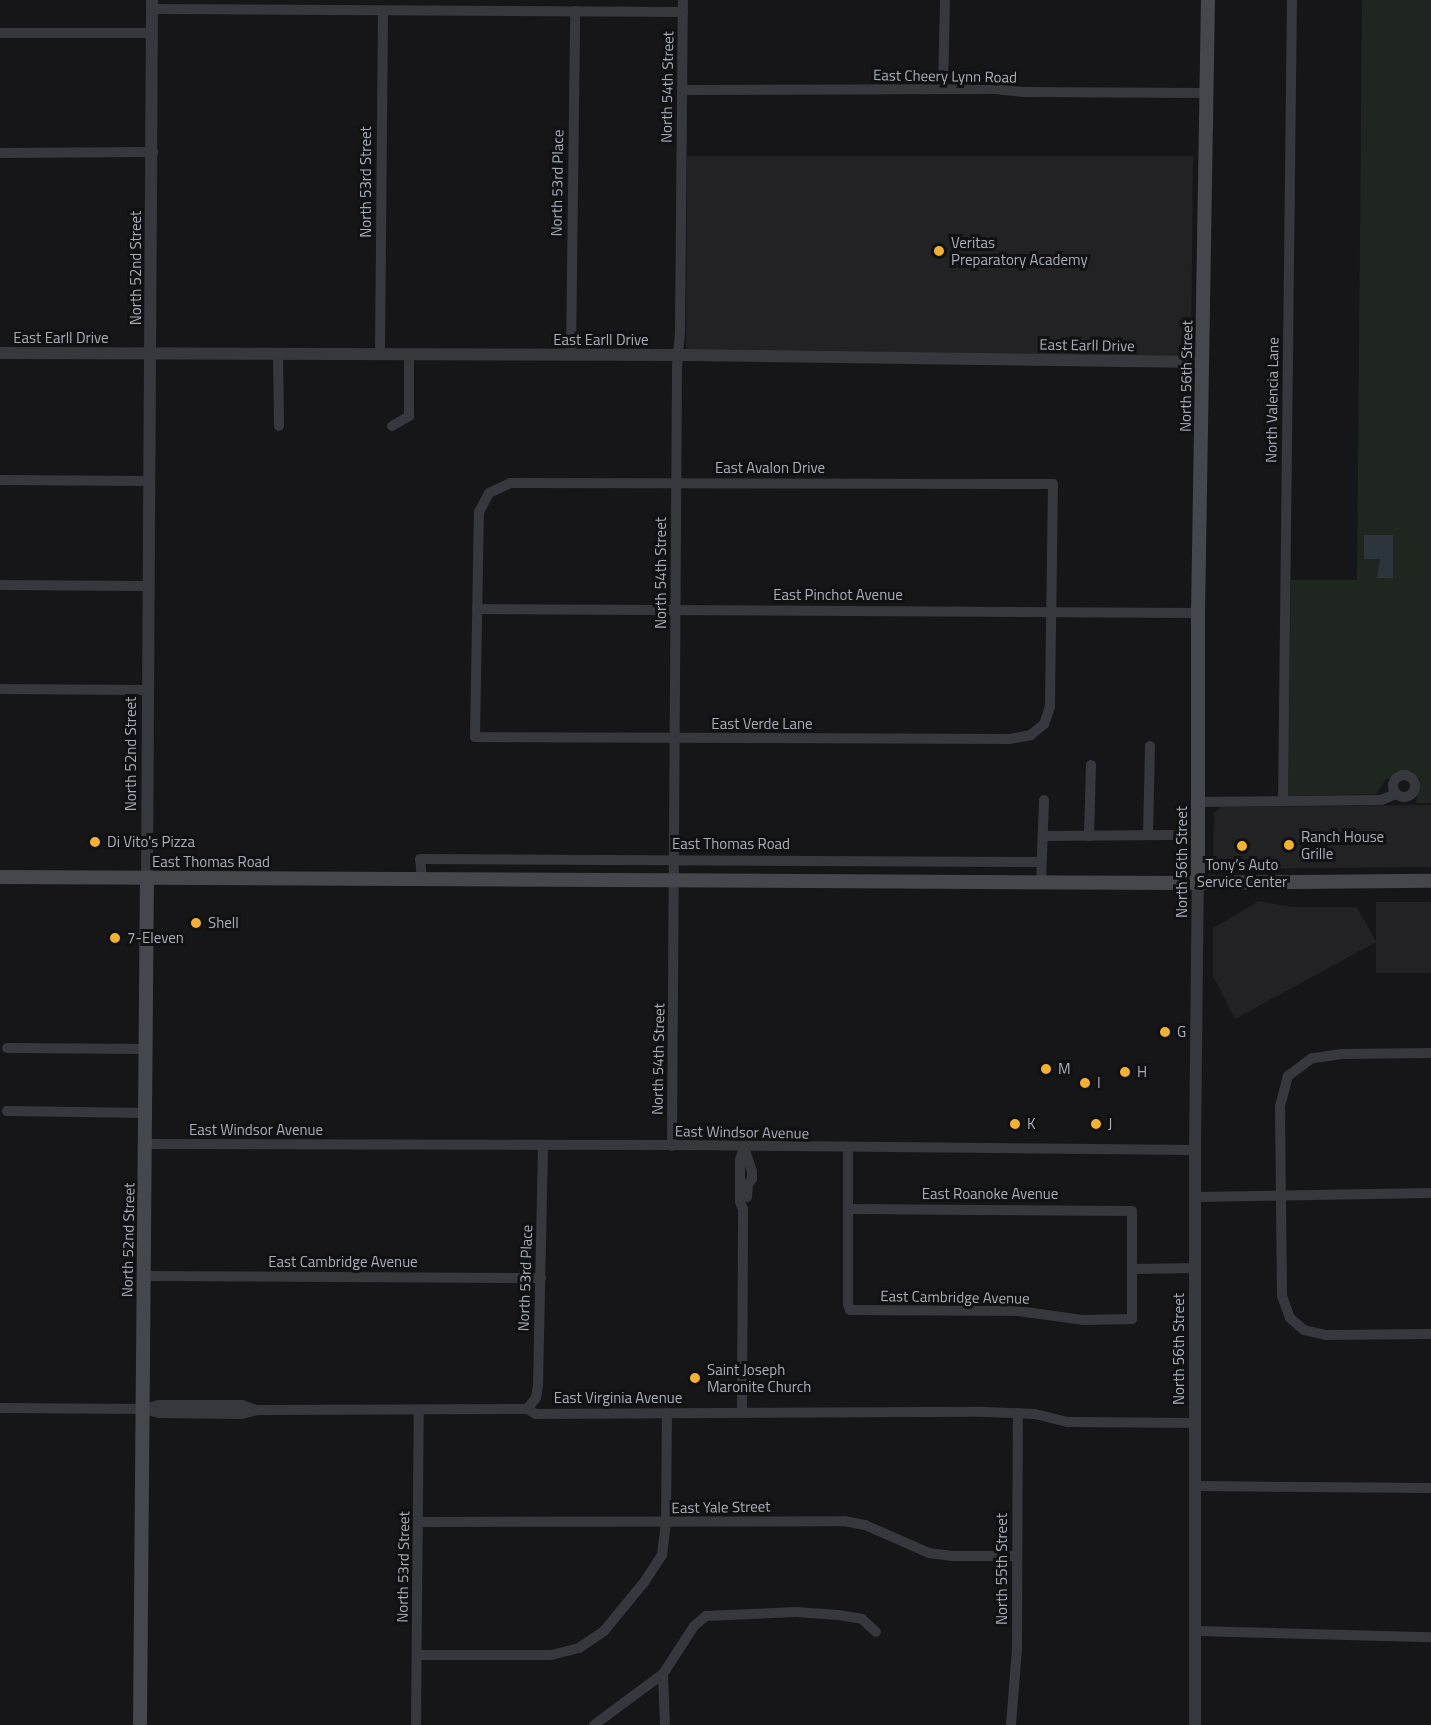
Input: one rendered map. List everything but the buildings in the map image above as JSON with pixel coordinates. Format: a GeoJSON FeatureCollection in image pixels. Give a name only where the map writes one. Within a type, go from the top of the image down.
{"type":"FeatureCollection","features":[{"type":"Feature","properties":{"kind":"main road","name":"North 56th Street"},"geometry":{"type":"LineString","coordinates":[[1198,883],[1198,614],[1208,0]]}},
{"type":"Feature","properties":{"kind":"main road","name":"East Thomas Road"},"geometry":{"type":"LineString","coordinates":[[0,877],[1198,883],[1431,881]]}},
{"type":"Feature","properties":{"kind":"main road","name":"North 52nd Street"},"geometry":{"type":"LineString","coordinates":[[140,1725],[147,879]]}},
{"type":"Feature","properties":{"kind":"street","name":"North 54th Street"},"geometry":{"type":"LineString","coordinates":[[672,1146],[677,355],[680,330],[683,0]]}},
{"type":"Feature","properties":{"kind":"street"},"geometry":{"type":"LineString","coordinates":[[943,89],[945,0]]}},
{"type":"Feature","properties":{"kind":"street","name":"North Valencia Lane"},"geometry":{"type":"LineString","coordinates":[[1283,801],[1292,0]]}},
{"type":"Feature","properties":{"kind":"street"},"geometry":{"type":"LineString","coordinates":[[152,4],[383,11],[683,12]]}},
{"type":"Feature","properties":{"kind":"street","name":"North 52nd Street"},"geometry":{"type":"LineString","coordinates":[[147,879],[152,353],[152,4]]}},
{"type":"Feature","properties":{"kind":"street","name":"North 53rd Street"},"geometry":{"type":"LineString","coordinates":[[380,354],[383,11]]}},
{"type":"Feature","properties":{"kind":"street","name":"North 53rd Place"},"geometry":{"type":"LineString","coordinates":[[571,355],[575,11]]}},
{"type":"Feature","properties":{"kind":"street"},"geometry":{"type":"LineString","coordinates":[[0,33],[152,33]]}},
{"type":"Feature","properties":{"kind":"street","name":"East Cheery Lynn Road"},"geometry":{"type":"LineString","coordinates":[[683,90],[943,89],[1207,93]]}},
{"type":"Feature","properties":{"kind":"street"},"geometry":{"type":"LineString","coordinates":[[0,153],[153,152]]}},
{"type":"Feature","properties":{"kind":"street","name":"East Earll Drive"},"geometry":{"type":"LineString","coordinates":[[0,353],[677,355],[1202,362]]}},
{"type":"Feature","properties":{"kind":"street"},"geometry":{"type":"LineString","coordinates":[[278,354],[279,426]]}},
{"type":"Feature","properties":{"kind":"street"},"geometry":{"type":"LineString","coordinates":[[392,426],[409,416],[409,354]]}},
{"type":"Feature","properties":{"kind":"street"},"geometry":{"type":"LineString","coordinates":[[0,480],[150,481]]}},
{"type":"Feature","properties":{"kind":"street","name":"East Avalon Drive"},"geometry":{"type":"LineString","coordinates":[[477,609],[478,512],[489,493],[510,483],[1053,484],[1051,611]]}},
{"type":"Feature","properties":{"kind":"street"},"geometry":{"type":"LineString","coordinates":[[0,585],[149,586]]}},
{"type":"Feature","properties":{"kind":"street","name":"East Pinchot Avenue"},"geometry":{"type":"LineString","coordinates":[[477,609],[1051,611],[1198,614]]}},
{"type":"Feature","properties":{"kind":"street","name":"East Verde Lane"},"geometry":{"type":"LineString","coordinates":[[477,609],[475,737],[675,738],[1010,739],[1031,735],[1044,724],[1050,707],[1051,611]]}},
{"type":"Feature","properties":{"kind":"street"},"geometry":{"type":"LineString","coordinates":[[0,689],[147,690]]}},
{"type":"Feature","properties":{"kind":"street"},"geometry":{"type":"LineString","coordinates":[[1148,836],[1150,746]]}},
{"type":"Feature","properties":{"kind":"street"},"geometry":{"type":"LineString","coordinates":[[1089,836],[1091,765]]}},
{"type":"Feature","properties":{"kind":"street"},"geometry":{"type":"LineString","coordinates":[[1199,802],[1381,800],[1396,794]]}},
{"type":"Feature","properties":{"kind":"street"},"geometry":{"type":"LineString","coordinates":[[1041,882],[1044,800]]}},
{"type":"Feature","properties":{"kind":"street"},"geometry":{"type":"LineString","coordinates":[[1044,836],[1172,836]]}},
{"type":"Feature","properties":{"kind":"street","name":"East Thomas Road"},"geometry":{"type":"LineString","coordinates":[[422,880],[420,859],[1041,862]]}},
{"type":"Feature","properties":{"kind":"street","name":"North 56th Street"},"geometry":{"type":"LineString","coordinates":[[1195,1725],[1195,1150],[1198,883]]}},
{"type":"Feature","properties":{"kind":"street"},"geometry":{"type":"LineString","coordinates":[[7,1048],[146,1048]]}},
{"type":"Feature","properties":{"kind":"street"},"geometry":{"type":"LineString","coordinates":[[1431,1053],[1324,1055],[1312,1058],[1294,1070],[1284,1085],[1281,1097],[1282,1296],[1290,1318],[1304,1330],[1324,1335],[1431,1334]]}},
{"type":"Feature","properties":{"kind":"street"},"geometry":{"type":"LineString","coordinates":[[7,1111],[146,1113]]}},
{"type":"Feature","properties":{"kind":"street","name":"East Windsor Avenue"},"geometry":{"type":"LineString","coordinates":[[146,1144],[1195,1150]]}},
{"type":"Feature","properties":{"kind":"street","name":"North 53rd Place"},"geometry":{"type":"LineString","coordinates":[[527,1409],[536,1398],[538,1385],[543,1146]]}},
{"type":"Feature","properties":{"kind":"street"},"geometry":{"type":"LineString","coordinates":[[742,1413],[744,1184],[752,1179],[753,1172],[744,1147]]}},
{"type":"Feature","properties":{"kind":"street"},"geometry":{"type":"LineString","coordinates":[[848,1148],[848,1209]]}},
{"type":"Feature","properties":{"kind":"street"},"geometry":{"type":"LineString","coordinates":[[1196,1197],[1431,1193]]}},
{"type":"Feature","properties":{"kind":"street","name":"East Cambridge Avenue"},"geometry":{"type":"LineString","coordinates":[[848,1209],[849,1310],[1018,1311],[1083,1320],[1132,1319],[1134,1269]]}},
{"type":"Feature","properties":{"kind":"street","name":"East Roanoke Avenue"},"geometry":{"type":"LineString","coordinates":[[848,1209],[1132,1211],[1134,1269]]}},
{"type":"Feature","properties":{"kind":"street"},"geometry":{"type":"LineString","coordinates":[[1134,1269],[1195,1268]]}},
{"type":"Feature","properties":{"kind":"street","name":"East Cambridge Avenue"},"geometry":{"type":"LineString","coordinates":[[144,1276],[542,1278]]}},
{"type":"Feature","properties":{"kind":"street","name":"East Virginia Avenue"},"geometry":{"type":"LineString","coordinates":[[0,1408],[144,1409],[159,1405],[242,1405],[256,1410],[527,1409],[536,1414],[1018,1413],[1068,1422],[1196,1424]]}},
{"type":"Feature","properties":{"kind":"street","name":"North 53rd Street"},"geometry":{"type":"LineString","coordinates":[[416,1725],[419,1410]]}},
{"type":"Feature","properties":{"kind":"street"},"geometry":{"type":"LineString","coordinates":[[417,1655],[551,1655],[579,1648],[604,1631],[656,1567],[662,1555],[666,1522],[667,1413]]}},
{"type":"Feature","properties":{"kind":"street","name":"North 55th Street"},"geometry":{"type":"LineString","coordinates":[[1011,1725],[1017,1649],[1018,1413]]}},
{"type":"Feature","properties":{"kind":"street"},"geometry":{"type":"LineString","coordinates":[[1196,1486],[1431,1488]]}},
{"type":"Feature","properties":{"kind":"street","name":"East Yale Street"},"geometry":{"type":"LineString","coordinates":[[418,1522],[854,1522],[929,1553],[953,1556],[1017,1556]]}},
{"type":"Feature","properties":{"kind":"street"},"geometry":{"type":"LineString","coordinates":[[594,1725],[663,1674],[694,1626],[706,1616],[786,1612],[838,1615],[862,1619],[876,1632]]}},
{"type":"Feature","properties":{"kind":"street"},"geometry":{"type":"LineString","coordinates":[[1196,1631],[1431,1637]]}},
{"type":"Feature","properties":{"kind":"street"},"geometry":{"type":"LineString","coordinates":[[663,1674],[665,1725]]}},
{"type":"Feature","properties":{"kind":"shaded area"},"geometry":{"type":"Polygon","coordinates":[[[1362,0],[1431,0],[1431,803],[1416,803],[1420,778],[1386,779],[1376,794],[1288,796],[1291,580],[1357,580],[1362,0]]]}},
{"type":"Feature","properties":{"kind":"shaded area","name":"Veritas Preparatory Academy"},"geometry":{"type":"Polygon","coordinates":[[[687,156],[1193,156],[1191,352],[1185,356],[686,349],[687,156]]]}},
{"type":"Feature","properties":{"kind":"shaded area"},"geometry":{"type":"Polygon","coordinates":[[[1364,535],[1393,535],[1393,578],[1377,578],[1380,559],[1364,559],[1364,535]]]}},
{"type":"Feature","properties":{"kind":"shaded area"},"geometry":{"type":"Polygon","coordinates":[[[1431,805],[1431,867],[1220,869],[1213,863],[1214,813],[1221,807],[1431,805]]]}},
{"type":"Feature","properties":{"kind":"shaded area"},"geometry":{"type":"Polygon","coordinates":[[[1259,901],[1291,907],[1357,907],[1376,942],[1235,1019],[1213,976],[1213,928],[1259,901]]]}},
{"type":"Feature","properties":{"kind":"shaded area"},"geometry":{"type":"Polygon","coordinates":[[[1376,902],[1431,902],[1431,973],[1376,973],[1376,902]]]}},
{"type":"Feature","properties":{"kind":"place","name":"Veritas Preparatory Academy"},"geometry":{"type":"Point","coordinates":[939,251]}},
{"type":"Feature","properties":{"kind":"place","name":"Di Vito's Pizza"},"geometry":{"type":"Point","coordinates":[95,842]}},
{"type":"Feature","properties":{"kind":"place","name":"Ranch House Grille"},"geometry":{"type":"Point","coordinates":[1289,845]}},
{"type":"Feature","properties":{"kind":"place","name":"Tony’s Auto Service Center"},"geometry":{"type":"Point","coordinates":[1242,846]}},
{"type":"Feature","properties":{"kind":"place","name":"Shell"},"geometry":{"type":"Point","coordinates":[196,923]}},
{"type":"Feature","properties":{"kind":"place","name":"7-Eleven"},"geometry":{"type":"Point","coordinates":[115,938]}},
{"type":"Feature","properties":{"kind":"place","name":"G"},"geometry":{"type":"Point","coordinates":[1165,1032]}},
{"type":"Feature","properties":{"kind":"place","name":"M"},"geometry":{"type":"Point","coordinates":[1046,1069]}},
{"type":"Feature","properties":{"kind":"place","name":"H"},"geometry":{"type":"Point","coordinates":[1125,1072]}},
{"type":"Feature","properties":{"kind":"place","name":"I"},"geometry":{"type":"Point","coordinates":[1085,1083]}},
{"type":"Feature","properties":{"kind":"place","name":"K"},"geometry":{"type":"Point","coordinates":[1015,1124]}},
{"type":"Feature","properties":{"kind":"place","name":"J"},"geometry":{"type":"Point","coordinates":[1096,1124]}},
{"type":"Feature","properties":{"kind":"place","name":"Saint Joseph Maronite Church"},"geometry":{"type":"Point","coordinates":[695,1378]}}]}
